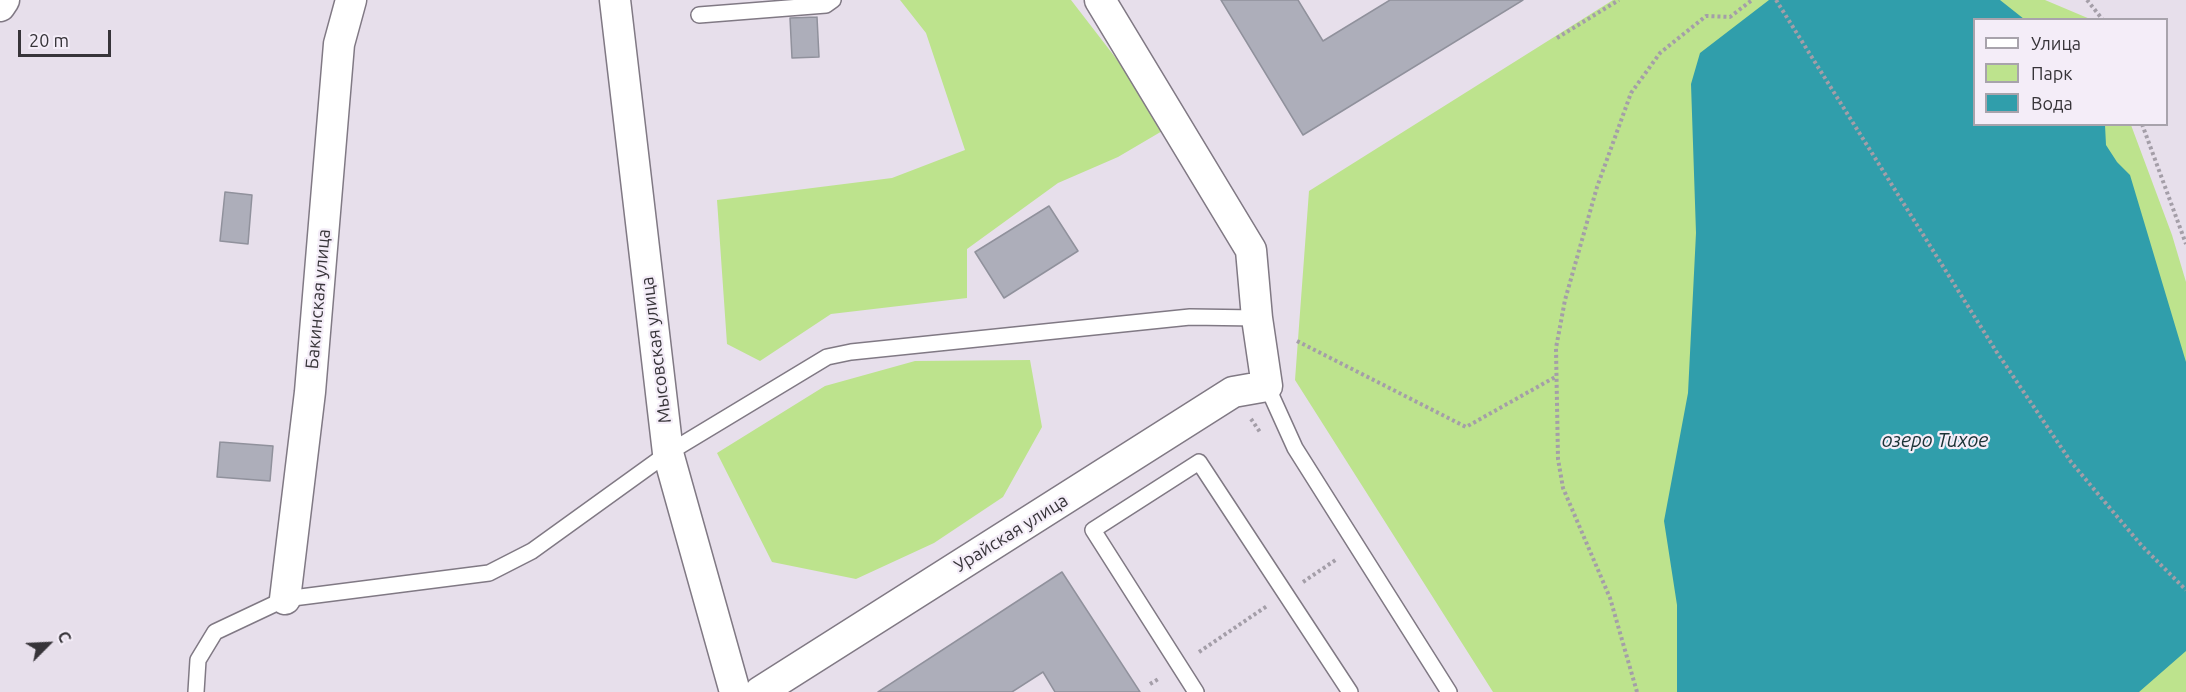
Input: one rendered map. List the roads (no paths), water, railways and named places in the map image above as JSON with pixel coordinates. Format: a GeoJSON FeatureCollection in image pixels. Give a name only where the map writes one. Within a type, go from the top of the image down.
{"type":"FeatureCollection","features":[{"type":"Feature","properties":{"kind":"street"},"geometry":{"type":"LineString","coordinates":[[0,6],[4,0]]}},
{"type":"Feature","properties":{"kind":"street","name":"Бакинская улица"},"geometry":{"type":"LineString","coordinates":[[285,599],[310,392],[339,44],[351,0]]}},
{"type":"Feature","properties":{"kind":"street","name":"Мысовская улица"},"geometry":{"type":"LineString","coordinates":[[615,0],[668,453],[735,692]]}},
{"type":"Feature","properties":{"kind":"street"},"geometry":{"type":"LineString","coordinates":[[1101,0],[1251,250],[1257,318],[1267,386]]}},
{"type":"Feature","properties":{"kind":"street","name":"Урайская улица"},"geometry":{"type":"LineString","coordinates":[[760,692],[1233,392],[1267,386]]}},
{"type":"Feature","properties":{"kind":"lane"},"geometry":{"type":"LineString","coordinates":[[699,15],[826,4],[833,0]]}},
{"type":"Feature","properties":{"kind":"lane"},"geometry":{"type":"LineString","coordinates":[[196,692],[198,660],[215,632],[285,599],[489,573],[532,551],[668,453],[827,357],[851,352],[1190,317],[1257,318]]}},
{"type":"Feature","properties":{"kind":"lane"},"geometry":{"type":"LineString","coordinates":[[1267,386],[1295,448],[1449,692]]}},
{"type":"Feature","properties":{"kind":"lane"},"geometry":{"type":"LineString","coordinates":[[1197,692],[1093,530],[1199,462],[1350,692]]}},
{"type":"Feature","properties":{"kind":"water","name":"озеро Тихое"},"geometry":{"type":"Polygon","coordinates":[[[1769,0],[2000,0],[2023,18],[1973,18],[1973,126],[2105,126],[2106,145],[2117,162],[2130,175],[2186,362],[2186,651],[2139,692],[1677,692],[1677,605],[1664,521],[1688,393],[1696,233],[1691,84],[1700,53],[1769,0]]]}}]}
